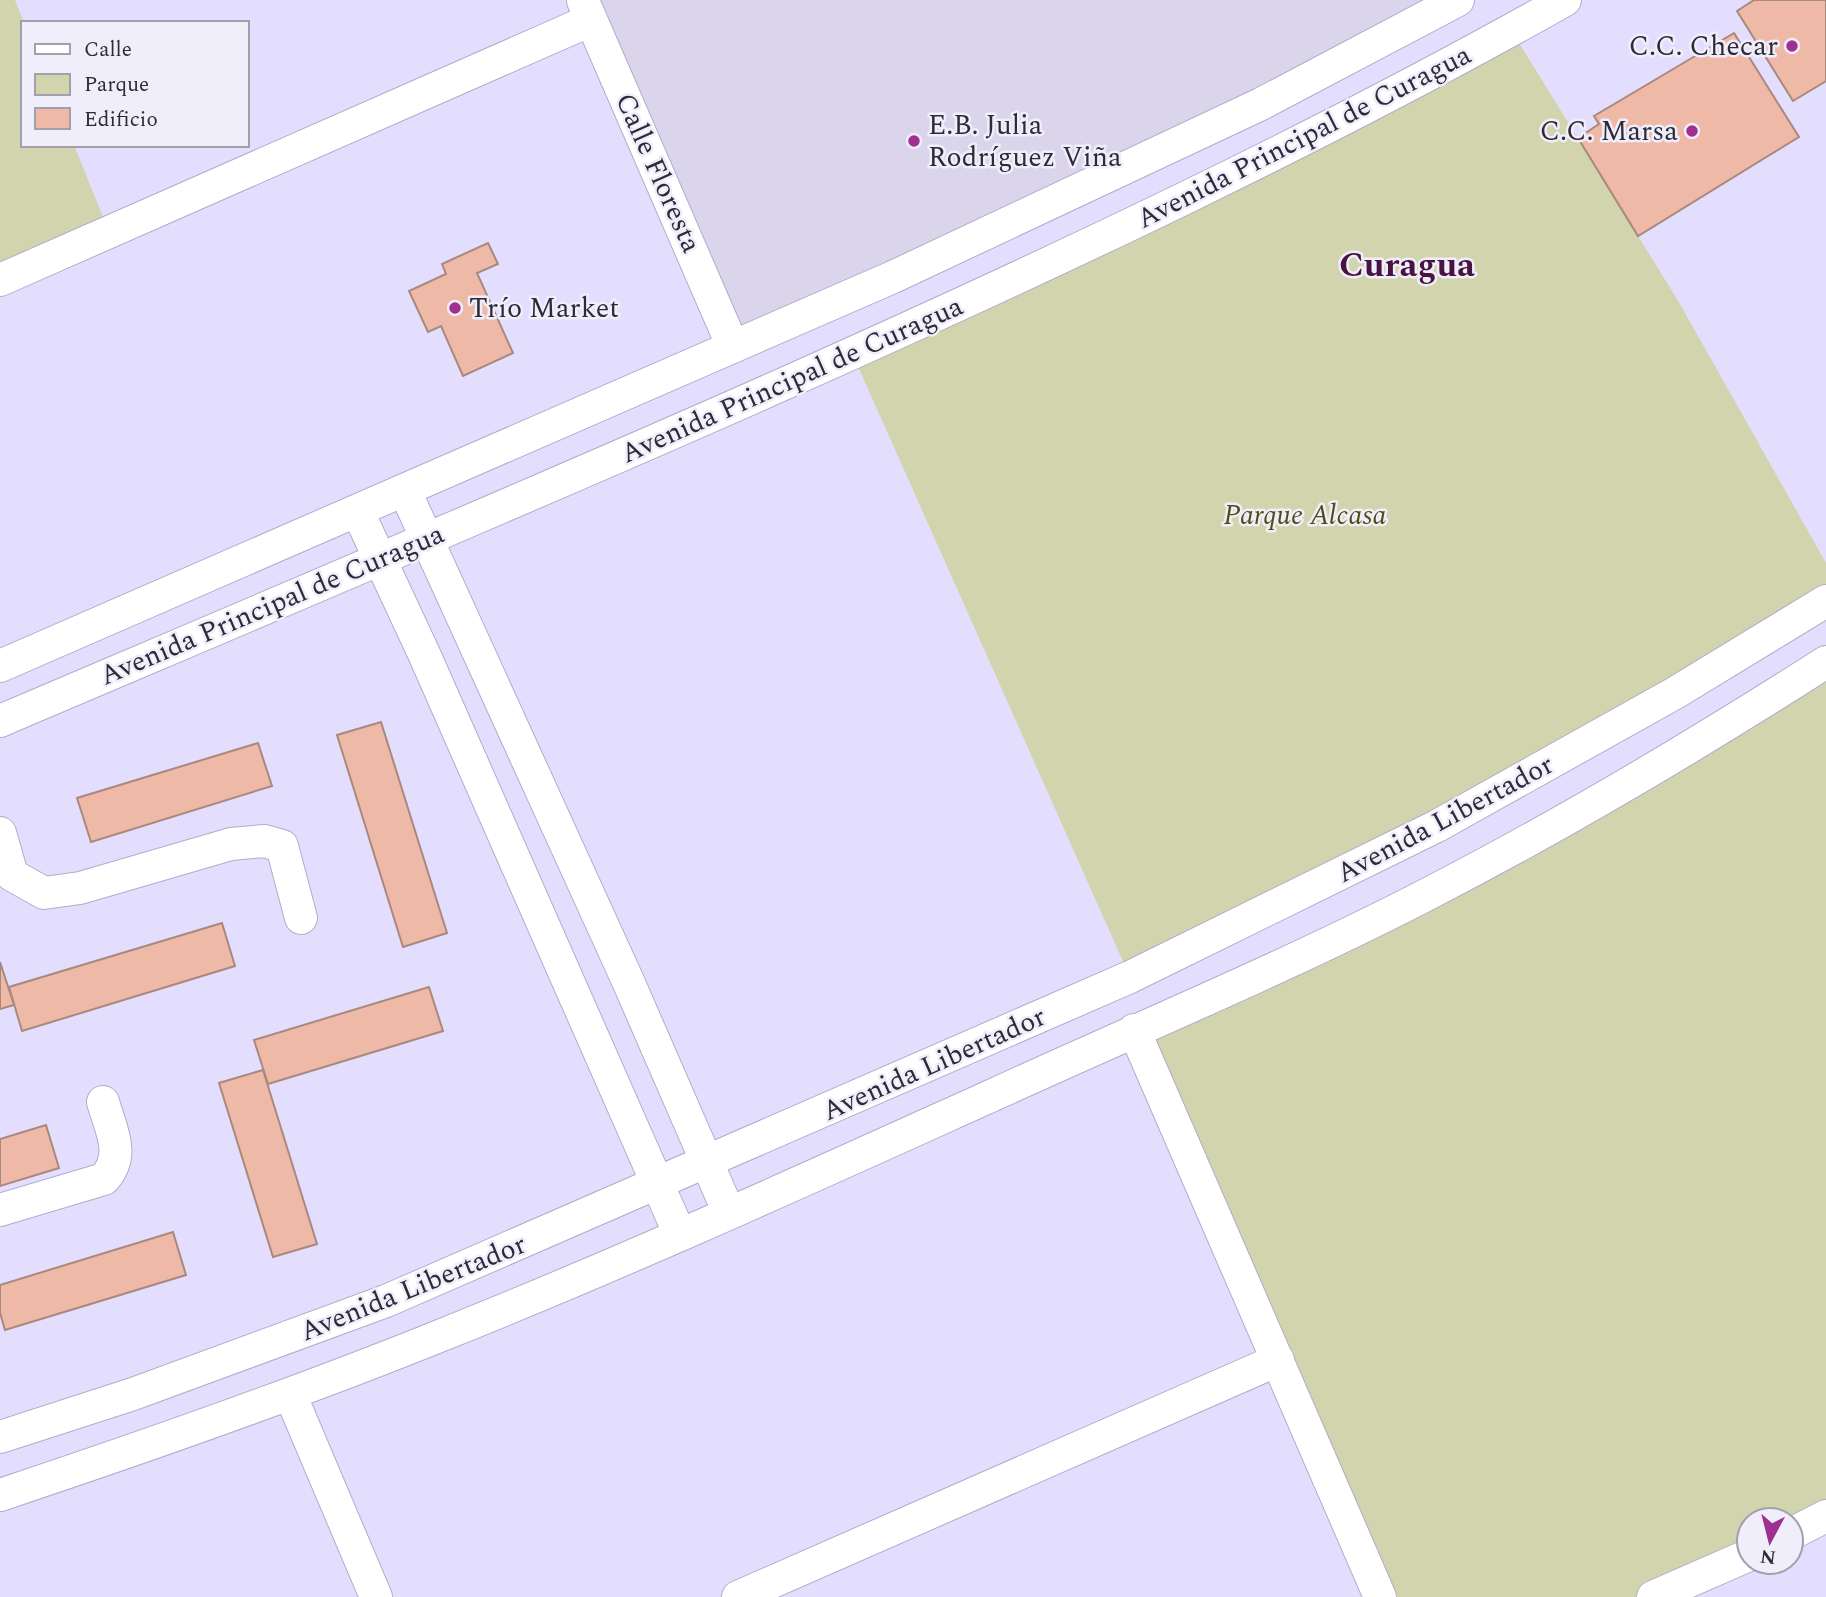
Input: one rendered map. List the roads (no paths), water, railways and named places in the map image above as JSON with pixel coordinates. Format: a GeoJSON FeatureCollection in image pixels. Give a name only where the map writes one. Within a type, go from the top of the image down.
{"type":"FeatureCollection","features":[{"type":"Feature","properties":{"kind":"street","name":"Avenida Principal de Curagua"},"geometry":{"type":"LineString","coordinates":[[0,666],[733,347],[1119,173],[1261,104],[1458,0]]}},
{"type":"Feature","properties":{"kind":"street","name":"Avenida Principal de Curagua"},"geometry":{"type":"LineString","coordinates":[[0,721],[592,470],[1117,231],[1378,103],[1565,0]]}},
{"type":"Feature","properties":{"kind":"street","name":"Calle Floresta"},"geometry":{"type":"LineString","coordinates":[[587,10],[733,347]]}},
{"type":"Feature","properties":{"kind":"street"},"geometry":{"type":"LineString","coordinates":[[0,280],[587,10]]}},
{"type":"Feature","properties":{"kind":"street"},"geometry":{"type":"LineString","coordinates":[[405,491],[729,1213]]}},
{"type":"Feature","properties":{"kind":"street"},"geometry":{"type":"LineString","coordinates":[[358,512],[680,1235]]}},
{"type":"Feature","properties":{"kind":"street","name":"Avenida Libertador"},"geometry":{"type":"LineString","coordinates":[[0,1437],[133,1394],[317,1328],[658,1185],[1073,1003],[1365,864],[1823,610]]}},
{"type":"Feature","properties":{"kind":"street","name":"Avenida Libertador"},"geometry":{"type":"LineString","coordinates":[[0,1495],[290,1394],[451,1332],[680,1235],[1134,1030],[1397,909],[1475,869],[1675,756],[1826,662]]}},
{"type":"Feature","properties":{"kind":"street"},"geometry":{"type":"LineString","coordinates":[[0,833],[12,875],[44,893],[80,888],[231,844],[264,841],[282,846],[301,918]]}},
{"type":"Feature","properties":{"kind":"street"},"geometry":{"type":"LineString","coordinates":[[1134,1030],[1380,1597]]}},
{"type":"Feature","properties":{"kind":"street"},"geometry":{"type":"LineString","coordinates":[[0,1210],[104,1179],[114,1168],[117,1149],[103,1102]]}},
{"type":"Feature","properties":{"kind":"street"},"geometry":{"type":"LineString","coordinates":[[738,1597],[1278,1360]]}},
{"type":"Feature","properties":{"kind":"street"},"geometry":{"type":"LineString","coordinates":[[290,1394],[376,1597]]}},
{"type":"Feature","properties":{"kind":"street"},"geometry":{"type":"LineString","coordinates":[[1805,1527],[1826,1516]]}},
{"type":"Feature","properties":{"kind":"street"},"geometry":{"type":"LineString","coordinates":[[1653,1597],[1735,1561]]}},
{"type":"Feature","properties":{"kind":"place","name":"C.C. Checar"},"geometry":{"type":"Point","coordinates":[1792,46]}},
{"type":"Feature","properties":{"kind":"place","name":"C.C. Marsa"},"geometry":{"type":"Point","coordinates":[1692,131]}},
{"type":"Feature","properties":{"kind":"place","name":"E.B. Julia Rodríguez Viña"},"geometry":{"type":"Point","coordinates":[914,141]}},
{"type":"Feature","properties":{"kind":"place","name":"Trío Market"},"geometry":{"type":"Point","coordinates":[455,308]}},
{"type":"Feature","properties":{"kind":"district","name":"Curagua"},"geometry":{"type":"Point","coordinates":[1407,265]}},
{"type":"Feature","properties":{"kind":"park label","name":"Parque Alcasa"},"geometry":{"type":"Point","coordinates":[1305,515]}}]}
